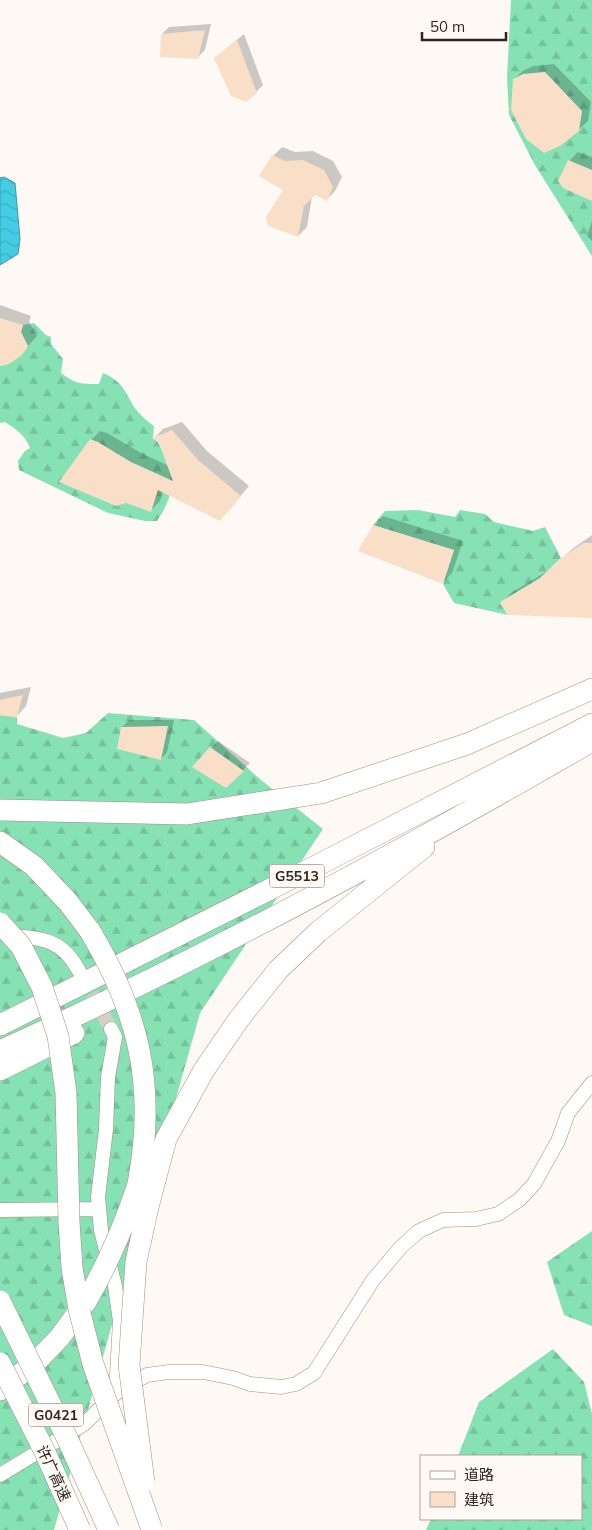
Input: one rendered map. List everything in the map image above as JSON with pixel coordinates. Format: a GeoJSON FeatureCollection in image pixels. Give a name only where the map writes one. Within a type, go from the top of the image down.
{"type":"FeatureCollection","features":[{"type":"Feature","properties":{"kind":"highway"},"geometry":{"type":"LineString","coordinates":[[0,810],[187,814],[321,793],[467,744],[592,689]]}},
{"type":"Feature","properties":{"kind":"highway","name":"G5513"},"geometry":{"type":"LineString","coordinates":[[0,1025],[592,724]]}},
{"type":"Feature","properties":{"kind":"highway","name":"G5513"},"geometry":{"type":"LineString","coordinates":[[0,1051],[76,1017],[186,963],[354,875],[592,741]]}},
{"type":"Feature","properties":{"kind":"highway"},"geometry":{"type":"LineString","coordinates":[[150,1524],[129,1365],[136,1262],[166,1139],[204,1070],[239,1019],[278,970],[318,932],[469,810]]}},
{"type":"Feature","properties":{"kind":"highway"},"geometry":{"type":"LineString","coordinates":[[0,842],[34,866],[68,902],[90,931],[123,993],[138,1039],[145,1082],[145,1121],[139,1180],[106,1266],[87,1300],[60,1337],[37,1362],[0,1390]]}},
{"type":"Feature","properties":{"kind":"highway"},"geometry":{"type":"LineString","coordinates":[[0,923],[21,946],[42,987],[58,1036],[66,1093],[69,1222],[72,1268],[78,1310],[93,1364],[150,1524]]}},
{"type":"Feature","properties":{"kind":"highway"},"geometry":{"type":"LineString","coordinates":[[0,1070],[115,1013],[186,963]]}},
{"type":"Feature","properties":{"kind":"highway","name":"G0421"},"geometry":{"type":"LineString","coordinates":[[0,1301],[67,1438],[109,1530]]}},
{"type":"Feature","properties":{"kind":"highway","name":"许广高速"},"geometry":{"type":"LineString","coordinates":[[0,1363],[44,1450],[80,1530]]}},
{"type":"Feature","properties":{"kind":"street"},"geometry":{"type":"LineString","coordinates":[[0,935],[32,938],[58,944],[80,971]]}},
{"type":"Feature","properties":{"kind":"street"},"geometry":{"type":"LineString","coordinates":[[111,1029],[115,1037],[108,1077],[106,1129],[98,1198],[101,1230],[115,1286],[120,1321],[116,1393]]}},
{"type":"Feature","properties":{"kind":"street"},"geometry":{"type":"LineString","coordinates":[[0,1475],[84,1424],[116,1393],[147,1375],[169,1372],[203,1372],[233,1378],[250,1384],[280,1387],[296,1384],[314,1373],[373,1280],[419,1231],[443,1220],[476,1219],[498,1214],[519,1200],[534,1184],[558,1141],[568,1113],[592,1083]]}},
{"type":"Feature","properties":{"kind":"street"},"geometry":{"type":"LineString","coordinates":[[0,1210],[99,1208]]}},
{"type":"Feature","properties":{"kind":"green space"},"geometry":{"type":"Polygon","coordinates":[[[511,0],[592,0],[592,256],[535,165],[509,115],[507,78],[511,0]]]}},
{"type":"Feature","properties":{"kind":"green space"},"geometry":{"type":"Polygon","coordinates":[[[34,323],[46,335],[51,337],[51,344],[63,359],[61,373],[78,383],[87,384],[99,384],[103,373],[115,379],[138,412],[154,426],[153,438],[158,442],[172,472],[175,470],[169,497],[157,521],[145,521],[108,513],[19,470],[18,461],[25,451],[30,448],[17,430],[5,422],[0,423],[0,366],[12,361],[25,350],[28,346],[21,332],[23,325],[34,323]]]}},
{"type":"Feature","properties":{"kind":"green space"},"geometry":{"type":"Polygon","coordinates":[[[418,510],[455,517],[460,510],[485,514],[494,522],[533,531],[545,527],[561,558],[540,578],[500,603],[508,615],[454,603],[443,584],[454,550],[373,525],[385,511],[418,510]]]}},
{"type":"Feature","properties":{"kind":"green space"},"geometry":{"type":"Polygon","coordinates":[[[108,713],[194,720],[261,780],[323,829],[200,1013],[54,1530],[0,1530],[0,715],[17,717],[17,724],[63,738],[86,733],[108,713]]]}},
{"type":"Feature","properties":{"kind":"green space"},"geometry":{"type":"Polygon","coordinates":[[[592,1231],[592,1326],[564,1315],[547,1262],[592,1231]]]}},
{"type":"Feature","properties":{"kind":"green space"},"geometry":{"type":"Polygon","coordinates":[[[553,1349],[584,1382],[592,1414],[592,1530],[426,1530],[431,1520],[582,1520],[582,1455],[458,1455],[479,1402],[553,1349]]]}},
{"type":"Feature","properties":{"kind":"water"},"geometry":{"type":"Polygon","coordinates":[[[4,177],[15,183],[20,239],[18,254],[0,265],[0,178],[4,177]]]}},
{"type":"Feature","properties":{"kind":"building"},"geometry":{"type":"Polygon","coordinates":[[[205,30],[198,59],[160,57],[161,34],[205,30]]]}},
{"type":"Feature","properties":{"kind":"building"},"geometry":{"type":"Polygon","coordinates":[[[237,40],[257,93],[246,102],[231,96],[214,58],[237,40]]]}},
{"type":"Feature","properties":{"kind":"building"},"geometry":{"type":"Polygon","coordinates":[[[545,72],[582,111],[579,131],[560,146],[544,153],[526,139],[511,110],[513,79],[523,74],[545,72]]]}},
{"type":"Feature","properties":{"kind":"building"},"geometry":{"type":"Polygon","coordinates":[[[272,155],[285,161],[303,160],[324,170],[333,187],[327,201],[315,195],[304,206],[298,237],[268,226],[266,217],[283,190],[259,176],[272,155]]]}},
{"type":"Feature","properties":{"kind":"building"},"geometry":{"type":"Polygon","coordinates":[[[568,160],[592,170],[592,201],[563,188],[558,181],[568,160]]]}},
{"type":"Feature","properties":{"kind":"building"},"geometry":{"type":"Polygon","coordinates":[[[0,318],[23,325],[21,332],[28,346],[22,355],[9,364],[0,366],[0,318]]]}},
{"type":"Feature","properties":{"kind":"building"},"geometry":{"type":"Polygon","coordinates":[[[172,430],[198,460],[241,496],[220,521],[158,490],[151,512],[126,503],[116,506],[59,482],[90,439],[131,462],[173,481],[159,443],[152,438],[172,430]]]}},
{"type":"Feature","properties":{"kind":"building"},"geometry":{"type":"Polygon","coordinates":[[[373,525],[454,550],[443,584],[358,551],[373,525]]]}},
{"type":"Feature","properties":{"kind":"building"},"geometry":{"type":"Polygon","coordinates":[[[583,543],[592,543],[592,618],[508,615],[500,602],[540,578],[561,558],[583,543]]]}},
{"type":"Feature","properties":{"kind":"building"},"geometry":{"type":"Polygon","coordinates":[[[23,695],[17,717],[0,715],[0,700],[23,695]]]}},
{"type":"Feature","properties":{"kind":"building"},"geometry":{"type":"Polygon","coordinates":[[[168,726],[161,760],[117,749],[121,727],[168,726]]]}},
{"type":"Feature","properties":{"kind":"building"},"geometry":{"type":"Polygon","coordinates":[[[210,747],[244,771],[226,788],[192,767],[210,747]]]}},
{"type":"Feature","properties":{"kind":"tunnel"},"geometry":{"type":"LineString","coordinates":[[82,975],[111,1029]]}}]}
